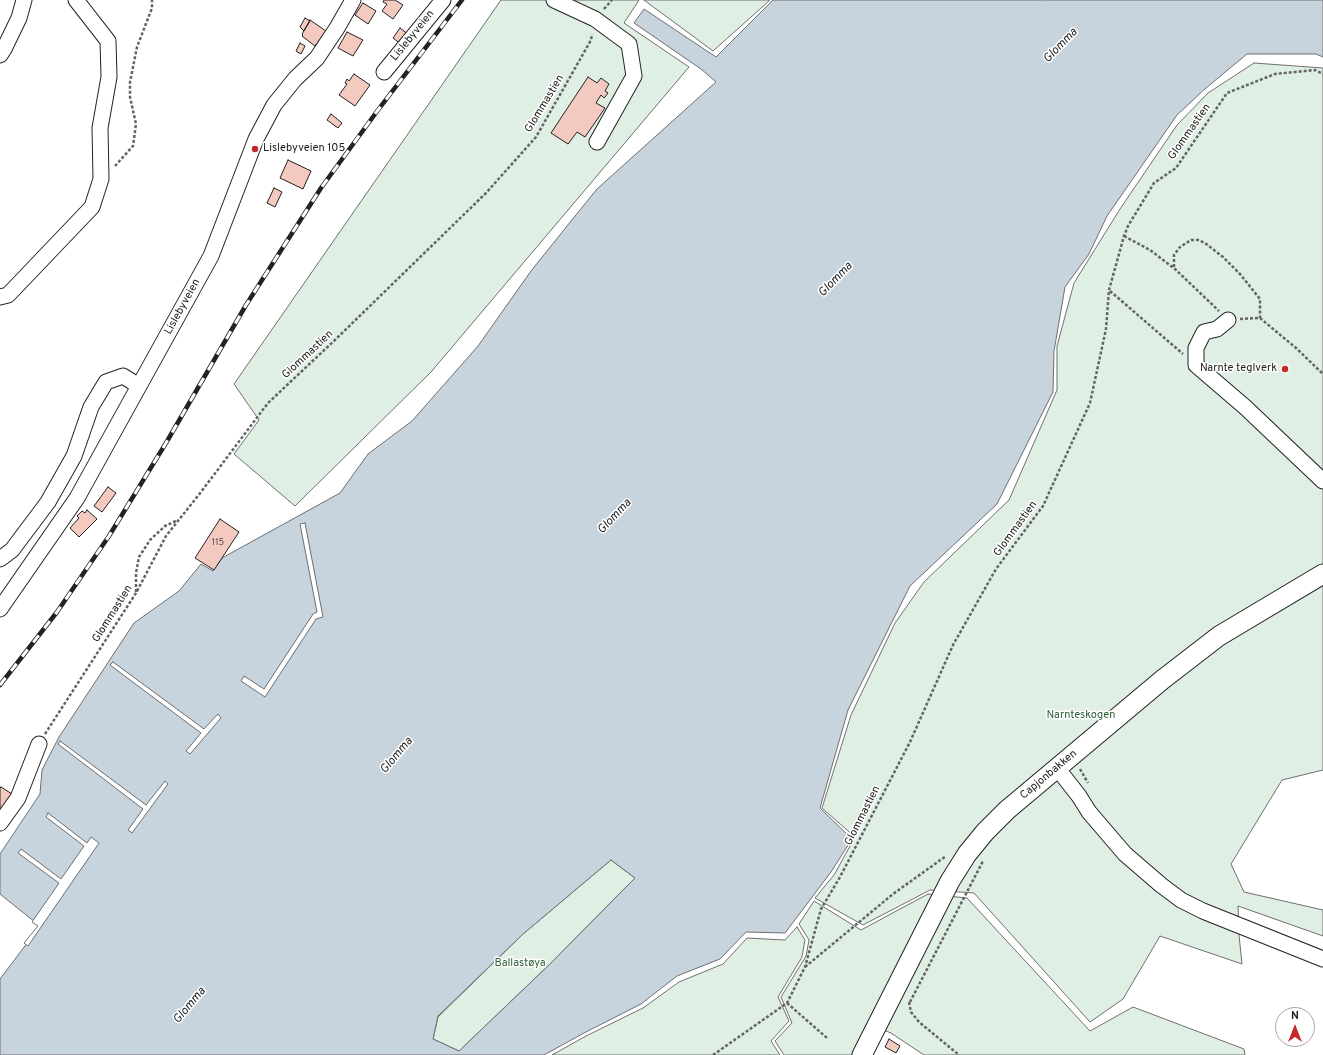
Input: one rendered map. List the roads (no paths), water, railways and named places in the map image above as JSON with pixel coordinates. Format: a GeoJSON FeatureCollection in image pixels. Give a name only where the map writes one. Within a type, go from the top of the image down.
{"type":"FeatureCollection","features":[{"type":"Feature","properties":{"kind":"main road","name":"Capjonbakken"},"geometry":{"type":"LineString","coordinates":[[862,1055],[950,881],[975,858],[985,832],[1007,810],[1062,774],[1162,680],[1219,636],[1323,574]]}},
{"type":"Feature","properties":{"kind":"street"},"geometry":{"type":"LineString","coordinates":[[0,55],[19,18],[24,0]]}},
{"type":"Feature","properties":{"kind":"street"},"geometry":{"type":"LineString","coordinates":[[0,297],[8,295],[92,207],[102,179],[100,128],[109,77],[108,41],[76,0]]}},
{"type":"Feature","properties":{"kind":"street","name":"Lislebyveien"},"geometry":{"type":"LineString","coordinates":[[0,609],[77,498],[211,256],[256,139],[274,105],[296,79],[317,58],[353,0]]}},
{"type":"Feature","properties":{"kind":"street","name":"Lislebyveien"},"geometry":{"type":"LineString","coordinates":[[384,72],[443,0]]}},
{"type":"Feature","properties":{"kind":"street"},"geometry":{"type":"LineString","coordinates":[[554,0],[595,19],[629,44],[634,76],[597,142]]}},
{"type":"Feature","properties":{"kind":"street"},"geometry":{"type":"LineString","coordinates":[[1228,320],[1217,329],[1204,332],[1196,348],[1196,365],[1245,407],[1323,481]]}},
{"type":"Feature","properties":{"kind":"street"},"geometry":{"type":"LineString","coordinates":[[0,559],[12,550],[48,502],[74,456],[91,407],[106,382],[123,376],[140,386]]}},
{"type":"Feature","properties":{"kind":"street"},"geometry":{"type":"LineString","coordinates":[[0,823],[18,798],[39,744]]}},
{"type":"Feature","properties":{"kind":"street"},"geometry":{"type":"LineString","coordinates":[[1062,774],[1089,812],[1125,854],[1181,900],[1203,911],[1323,959]]}},
{"type":"Feature","properties":{"kind":"water","name":"Glomma"},"geometry":{"type":"Polygon","coordinates":[[[773,0],[1323,0],[1323,57],[1316,54],[1247,54],[1206,88],[1177,115],[1107,216],[1089,254],[1065,287],[1054,351],[1053,392],[997,504],[910,586],[848,710],[820,808],[852,839],[831,872],[785,933],[746,932],[720,959],[677,976],[641,1004],[544,1055],[0,1055],[0,979],[40,926],[0,894],[0,854],[40,794],[42,770],[59,737],[134,623],[179,591],[201,564],[213,571],[222,558],[340,493],[368,454],[412,421],[478,346],[531,271],[597,189],[716,82],[701,69],[634,23],[644,9],[716,57],[773,0]],[[611,860],[523,934],[438,1016],[433,1039],[459,1051],[550,964],[635,878],[611,860]]]}},
{"type":"Feature","properties":{"kind":"railway"},"geometry":{"type":"LineString","coordinates":[[0,685],[57,612],[109,536],[166,443],[246,305],[321,188],[462,0]]}},
{"type":"Feature","properties":{"kind":"place","name":"Lislebyveien 105"},"geometry":{"type":"Point","coordinates":[255,149]}},
{"type":"Feature","properties":{"kind":"place","name":"Narnte teglverk"},"geometry":{"type":"Point","coordinates":[1285,369]}},
{"type":"Feature","properties":{"kind":"park label","name":"Narnteskogen"},"geometry":{"type":"Point","coordinates":[1081,716]}},
{"type":"Feature","properties":{"kind":"park label","name":"Ballastøya"},"geometry":{"type":"Point","coordinates":[520,964]}}]}
